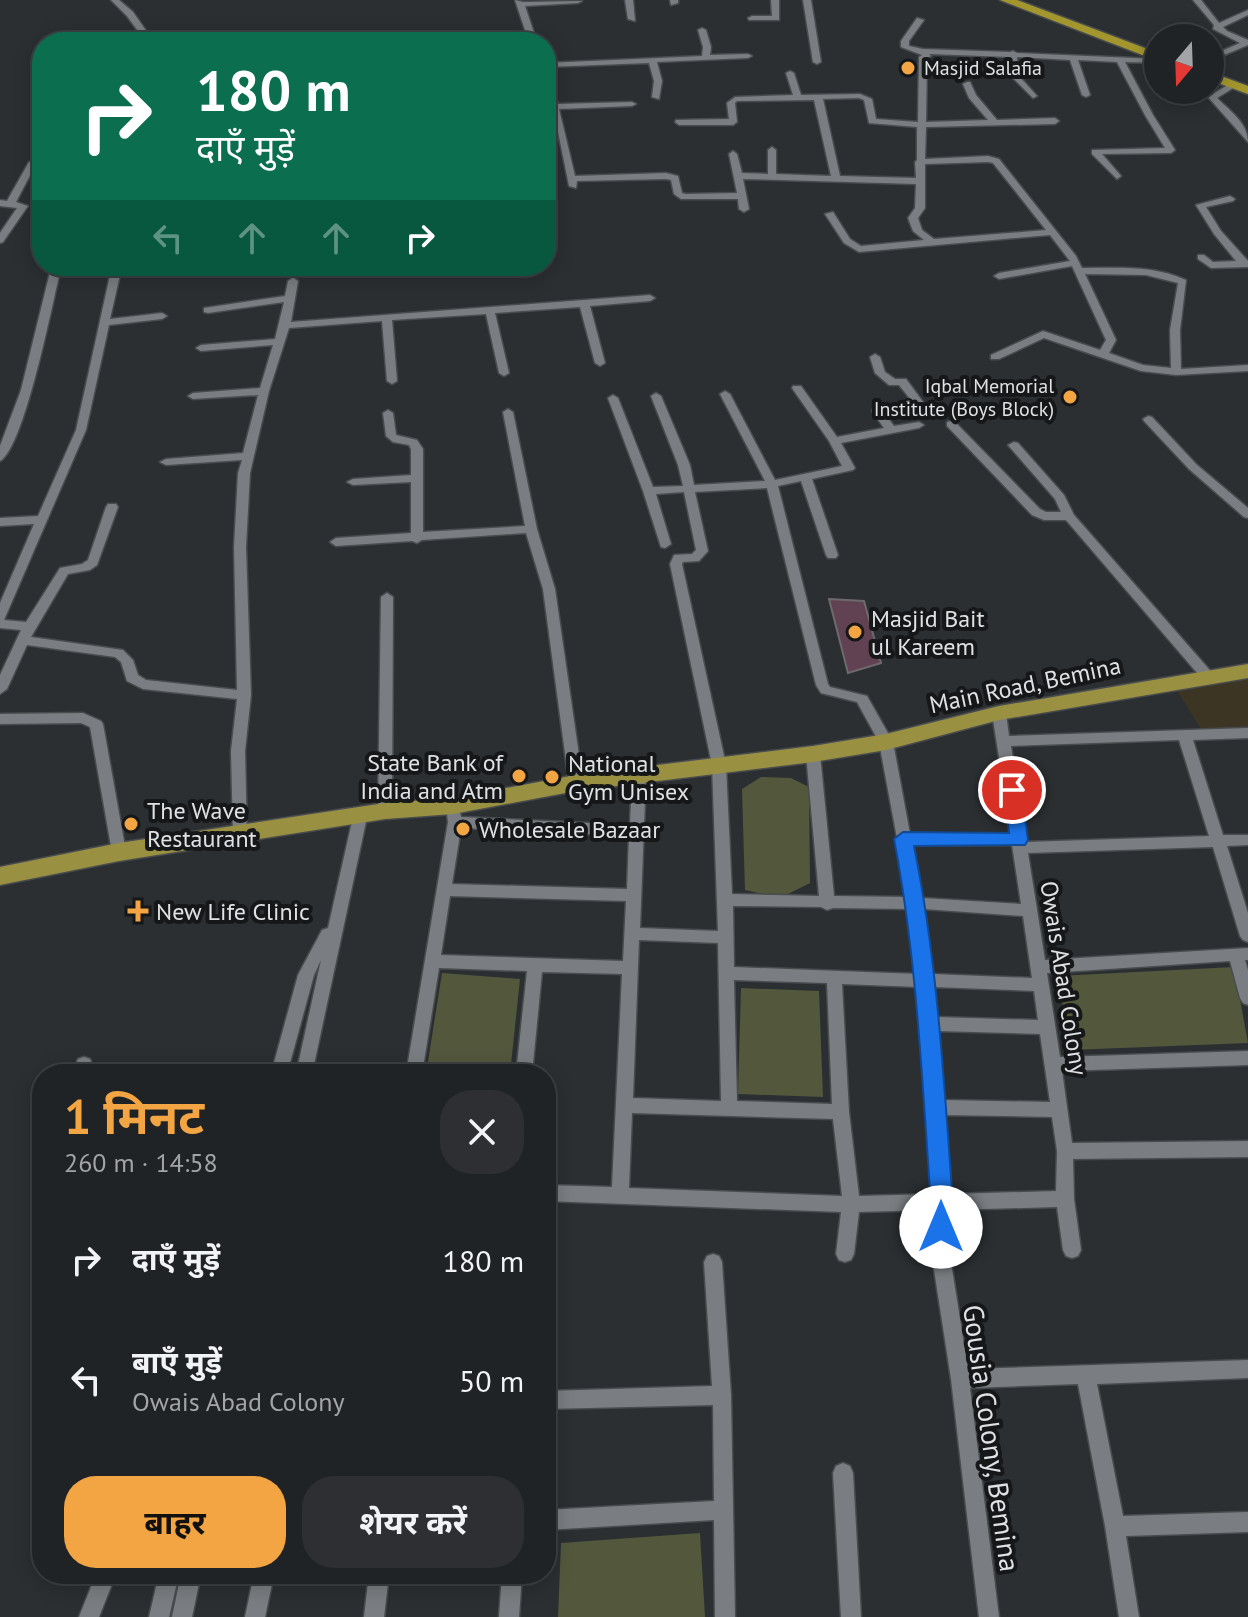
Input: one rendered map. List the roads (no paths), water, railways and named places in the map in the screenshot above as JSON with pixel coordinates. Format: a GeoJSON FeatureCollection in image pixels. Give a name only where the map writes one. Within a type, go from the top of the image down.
{"type":"FeatureCollection","features":[{"type":"Feature","properties":{"kind":"highway"},"geometry":{"type":"LineString","coordinates":[[1006,0],[1144,54]]}},
{"type":"Feature","properties":{"kind":"highway"},"geometry":{"type":"LineString","coordinates":[[1026,0],[1144,44]]}},
{"type":"Feature","properties":{"kind":"highway"},"geometry":{"type":"LineString","coordinates":[[1224,73],[1248,82]]}},
{"type":"Feature","properties":{"kind":"highway"},"geometry":{"type":"LineString","coordinates":[[1224,81],[1248,90]]}},
{"type":"Feature","properties":{"kind":"main road","name":"Main Road, Bemina"},"geometry":{"type":"LineString","coordinates":[[0,876],[119,852],[385,811],[454,814],[576,783],[886,742],[999,713],[1248,671]]}},
{"type":"Feature","properties":{"kind":"street"},"geometry":{"type":"LineString","coordinates":[[115,0],[143,32]]}},
{"type":"Feature","properties":{"kind":"street"},"geometry":{"type":"LineString","coordinates":[[629,0],[632,19]]}},
{"type":"Feature","properties":{"kind":"street"},"geometry":{"type":"LineString","coordinates":[[752,18],[776,18],[775,0]]}},
{"type":"Feature","properties":{"kind":"street"},"geometry":{"type":"LineString","coordinates":[[807,0],[817,62]]}},
{"type":"Feature","properties":{"kind":"street"},"geometry":{"type":"LineString","coordinates":[[1198,0],[1214,24]]}},
{"type":"Feature","properties":{"kind":"street"},"geometry":{"type":"LineString","coordinates":[[530,32],[520,2],[578,1]]}},
{"type":"Feature","properties":{"kind":"street"},"geometry":{"type":"LineString","coordinates":[[1222,24],[1248,12]]}},
{"type":"Feature","properties":{"kind":"street"},"geometry":{"type":"LineString","coordinates":[[920,20],[905,41],[905,47],[923,51],[1144,59]]}},
{"type":"Feature","properties":{"kind":"street"},"geometry":{"type":"LineString","coordinates":[[702,30],[707,47],[706,58]]}},
{"type":"Feature","properties":{"kind":"street"},"geometry":{"type":"LineString","coordinates":[[1224,32],[1248,42]]}},
{"type":"Feature","properties":{"kind":"street"},"geometry":{"type":"LineString","coordinates":[[1224,53],[1248,42]]}},
{"type":"Feature","properties":{"kind":"street"},"geometry":{"type":"LineString","coordinates":[[923,51],[927,56],[923,57],[918,181],[920,208],[913,218],[918,231],[934,244]]}},
{"type":"Feature","properties":{"kind":"street"},"geometry":{"type":"LineString","coordinates":[[1013,53],[1014,75],[1033,96]]}},
{"type":"Feature","properties":{"kind":"street"},"geometry":{"type":"LineString","coordinates":[[556,65],[748,56]]}},
{"type":"Feature","properties":{"kind":"street"},"geometry":{"type":"LineString","coordinates":[[1073,56],[1086,95]]}},
{"type":"Feature","properties":{"kind":"street"},"geometry":{"type":"LineString","coordinates":[[1117,176],[1095,152],[1171,150],[1120,59]]}},
{"type":"Feature","properties":{"kind":"street"},"geometry":{"type":"LineString","coordinates":[[653,61],[658,81],[656,97]]}},
{"type":"Feature","properties":{"kind":"street"},"geometry":{"type":"LineString","coordinates":[[790,73],[798,97]]}},
{"type":"Feature","properties":{"kind":"street"},"geometry":{"type":"LineString","coordinates":[[967,84],[972,96],[995,123]]}},
{"type":"Feature","properties":{"kind":"street"},"geometry":{"type":"LineString","coordinates":[[1234,85],[1212,97],[1235,120],[1248,139]]}},
{"type":"Feature","properties":{"kind":"street"},"geometry":{"type":"LineString","coordinates":[[679,122],[729,123],[734,121],[731,103],[735,99],[798,97],[864,97],[868,99],[872,121],[922,125],[1055,121]]}},
{"type":"Feature","properties":{"kind":"street"},"geometry":{"type":"LineString","coordinates":[[818,97],[836,177]]}},
{"type":"Feature","properties":{"kind":"street"},"geometry":{"type":"LineString","coordinates":[[556,107],[632,104]]}},
{"type":"Feature","properties":{"kind":"street"},"geometry":{"type":"LineString","coordinates":[[556,111],[572,183],[666,176],[675,178],[678,194],[684,197],[742,196]]}},
{"type":"Feature","properties":{"kind":"street"},"geometry":{"type":"LineString","coordinates":[[772,150],[772,177]]}},
{"type":"Feature","properties":{"kind":"street"},"geometry":{"type":"LineString","coordinates":[[733,154],[744,209]]}},
{"type":"Feature","properties":{"kind":"street"},"geometry":{"type":"LineString","coordinates":[[919,162],[993,159],[1077,267],[1111,340],[1103,354]]}},
{"type":"Feature","properties":{"kind":"street"},"geometry":{"type":"LineString","coordinates":[[0,240],[23,206],[5,203],[32,164]]}},
{"type":"Feature","properties":{"kind":"street"},"geometry":{"type":"LineString","coordinates":[[738,176],[918,181]]}},
{"type":"Feature","properties":{"kind":"street"},"geometry":{"type":"LineString","coordinates":[[1230,199],[1201,205],[1217,232],[1246,264]]}},
{"type":"Feature","properties":{"kind":"street"},"geometry":{"type":"LineString","coordinates":[[830,214],[847,241],[859,249],[1049,232]]}},
{"type":"Feature","properties":{"kind":"street"},"geometry":{"type":"LineString","coordinates":[[1201,257],[1211,265],[1246,264]]}},
{"type":"Feature","properties":{"kind":"street"},"geometry":{"type":"LineString","coordinates":[[999,276],[1077,267],[1167,274],[1183,282],[1175,330],[1176,372]]}},
{"type":"Feature","properties":{"kind":"street"},"geometry":{"type":"LineString","coordinates":[[0,458],[33,370],[54,276]]}},
{"type":"Feature","properties":{"kind":"street"},"geometry":{"type":"LineString","coordinates":[[0,617],[81,430],[115,276]]}},
{"type":"Feature","properties":{"kind":"street"},"geometry":{"type":"LineString","coordinates":[[240,835],[238,751],[244,695],[240,547],[246,456],[285,325],[293,281]]}},
{"type":"Feature","properties":{"kind":"street"},"geometry":{"type":"LineString","coordinates":[[208,310],[289,298]]}},
{"type":"Feature","properties":{"kind":"street"},"geometry":{"type":"LineString","coordinates":[[285,325],[650,298]]}},
{"type":"Feature","properties":{"kind":"street"},"geometry":{"type":"LineString","coordinates":[[584,304],[600,363]]}},
{"type":"Feature","properties":{"kind":"street"},"geometry":{"type":"LineString","coordinates":[[490,311],[504,373]]}},
{"type":"Feature","properties":{"kind":"street"},"geometry":{"type":"LineString","coordinates":[[103,323],[162,316]]}},
{"type":"Feature","properties":{"kind":"street"},"geometry":{"type":"LineString","coordinates":[[387,318],[392,381]]}},
{"type":"Feature","properties":{"kind":"street"},"geometry":{"type":"LineString","coordinates":[[995,357],[1043,334],[1141,368],[1176,372],[1248,368]]}},
{"type":"Feature","properties":{"kind":"street"},"geometry":{"type":"LineString","coordinates":[[201,348],[279,342]]}},
{"type":"Feature","properties":{"kind":"street"},"geometry":{"type":"LineString","coordinates":[[875,357],[880,373],[893,383],[902,381],[918,402],[877,411],[891,430]]}},
{"type":"Feature","properties":{"kind":"street"},"geometry":{"type":"LineString","coordinates":[[649,491],[772,484],[849,468],[797,388]]}},
{"type":"Feature","properties":{"kind":"street"},"geometry":{"type":"LineString","coordinates":[[193,396],[264,391]]}},
{"type":"Feature","properties":{"kind":"street"},"geometry":{"type":"LineString","coordinates":[[725,394],[772,484]]}},
{"type":"Feature","properties":{"kind":"street"},"geometry":{"type":"LineString","coordinates":[[656,396],[691,490],[702,551],[695,558],[678,558],[676,564],[719,765],[729,1108]]}},
{"type":"Feature","properties":{"kind":"street"},"geometry":{"type":"LineString","coordinates":[[613,398],[649,491],[665,544]]}},
{"type":"Feature","properties":{"kind":"street"},"geometry":{"type":"LineString","coordinates":[[508,412],[531,529],[549,589],[576,783]]}},
{"type":"Feature","properties":{"kind":"street"},"geometry":{"type":"LineString","coordinates":[[388,413],[391,436],[416,444],[417,539]]}},
{"type":"Feature","properties":{"kind":"street"},"geometry":{"type":"LineString","coordinates":[[1148,419],[1193,467],[1248,514]]}},
{"type":"Feature","properties":{"kind":"street"},"geometry":{"type":"LineString","coordinates":[[951,424],[1036,512],[1044,516],[1069,516]]}},
{"type":"Feature","properties":{"kind":"street"},"geometry":{"type":"LineString","coordinates":[[834,441],[919,425]]}},
{"type":"Feature","properties":{"kind":"street"},"geometry":{"type":"LineString","coordinates":[[1014,445],[1060,498],[1069,516],[1209,678]]}},
{"type":"Feature","properties":{"kind":"street"},"geometry":{"type":"LineString","coordinates":[[166,462],[246,456]]}},
{"type":"Feature","properties":{"kind":"street"},"geometry":{"type":"LineString","coordinates":[[353,482],[417,478]]}},
{"type":"Feature","properties":{"kind":"street"},"geometry":{"type":"LineString","coordinates":[[806,478],[832,555]]}},
{"type":"Feature","properties":{"kind":"street","name":"Gousia Colony, Bemina"},"geometry":{"type":"LineString","coordinates":[[772,484],[822,685],[826,690],[862,699],[886,742],[916,903],[926,980],[942,1204],[940,1250],[960,1379],[989,1617]]}},
{"type":"Feature","properties":{"kind":"street"},"geometry":{"type":"LineString","coordinates":[[0,689],[29,627],[64,571],[92,565],[112,507]]}},
{"type":"Feature","properties":{"kind":"street"},"geometry":{"type":"LineString","coordinates":[[0,522],[40,520]]}},
{"type":"Feature","properties":{"kind":"street"},"geometry":{"type":"LineString","coordinates":[[336,542],[531,529]]}},
{"type":"Feature","properties":{"kind":"street"},"geometry":{"type":"LineString","coordinates":[[385,811],[387,597]]}},
{"type":"Feature","properties":{"kind":"street"},"geometry":{"type":"LineString","coordinates":[[0,624],[29,627]]}},
{"type":"Feature","properties":{"kind":"street"},"geometry":{"type":"LineString","coordinates":[[22,640],[119,653],[127,660],[132,678],[143,684],[244,695]]}},
{"type":"Feature","properties":{"kind":"street","name":"Owais Abad Colony"},"geometry":{"type":"LineString","coordinates":[[999,713],[1040,967],[1040,985],[1065,1151],[1065,1199],[1072,1250]]}},
{"type":"Feature","properties":{"kind":"street"},"geometry":{"type":"LineString","coordinates":[[0,719],[83,718],[96,724],[119,852]]}},
{"type":"Feature","properties":{"kind":"street"},"geometry":{"type":"LineString","coordinates":[[1005,741],[1248,733]]}},
{"type":"Feature","properties":{"kind":"street"},"geometry":{"type":"LineString","coordinates":[[1184,734],[1248,936]]}},
{"type":"Feature","properties":{"kind":"street"},"geometry":{"type":"LineString","coordinates":[[813,754],[827,904]]}},
{"type":"Feature","properties":{"kind":"street"},"geometry":{"type":"LineString","coordinates":[[620,1195],[639,775]]}},
{"type":"Feature","properties":{"kind":"street"},"geometry":{"type":"LineString","coordinates":[[416,1064],[454,814],[637,831]]}},
{"type":"Feature","properties":{"kind":"street"},"geometry":{"type":"LineString","coordinates":[[306,1064],[335,920],[360,817]]}},
{"type":"Feature","properties":{"kind":"street"},"geometry":{"type":"LineString","coordinates":[[903,839],[1019,844],[1248,840]]}},
{"type":"Feature","properties":{"kind":"street"},"geometry":{"type":"LineString","coordinates":[[444,890],[634,895]]}},
{"type":"Feature","properties":{"kind":"street"},"geometry":{"type":"LineString","coordinates":[[725,900],[916,903],[1029,910]]}},
{"type":"Feature","properties":{"kind":"street"},"geometry":{"type":"LineString","coordinates":[[282,1064],[306,975],[335,920]]}},
{"type":"Feature","properties":{"kind":"street"},"geometry":{"type":"LineString","coordinates":[[632,934],[726,937]]}},
{"type":"Feature","properties":{"kind":"street"},"geometry":{"type":"LineString","coordinates":[[1040,967],[1242,954],[1248,998]]}},
{"type":"Feature","properties":{"kind":"street"},"geometry":{"type":"LineString","coordinates":[[432,961],[630,968]]}},
{"type":"Feature","properties":{"kind":"street"},"geometry":{"type":"LineString","coordinates":[[525,1064],[535,965]]}},
{"type":"Feature","properties":{"kind":"street"},"geometry":{"type":"LineString","coordinates":[[727,973],[1040,985]]}},
{"type":"Feature","properties":{"kind":"street"},"geometry":{"type":"LineString","coordinates":[[834,977],[841,1112],[851,1204],[845,1254]]}},
{"type":"Feature","properties":{"kind":"street"},"geometry":{"type":"LineString","coordinates":[[929,1024],[1047,1027]]}},
{"type":"Feature","properties":{"kind":"street"},"geometry":{"type":"LineString","coordinates":[[1053,1064],[1248,1058]]}},
{"type":"Feature","properties":{"kind":"street"},"geometry":{"type":"LineString","coordinates":[[624,1105],[841,1112]]}},
{"type":"Feature","properties":{"kind":"street"},"geometry":{"type":"LineString","coordinates":[[935,1107],[1059,1110]]}},
{"type":"Feature","properties":{"kind":"street"},"geometry":{"type":"LineString","coordinates":[[1065,1151],[1248,1149]]}},
{"type":"Feature","properties":{"kind":"street"},"geometry":{"type":"LineString","coordinates":[[556,1193],[851,1204],[1065,1199]]}},
{"type":"Feature","properties":{"kind":"street"},"geometry":{"type":"LineString","coordinates":[[713,1262],[722,1395],[725,1617]]}},
{"type":"Feature","properties":{"kind":"street"},"geometry":{"type":"LineString","coordinates":[[960,1379],[1248,1369]]}},
{"type":"Feature","properties":{"kind":"street"},"geometry":{"type":"LineString","coordinates":[[1086,1375],[1129,1617]]}},
{"type":"Feature","properties":{"kind":"street"},"geometry":{"type":"LineString","coordinates":[[556,1400],[722,1395]]}},
{"type":"Feature","properties":{"kind":"street"},"geometry":{"type":"LineString","coordinates":[[843,1473],[851,1617]]}},
{"type":"Feature","properties":{"kind":"street"},"geometry":{"type":"LineString","coordinates":[[556,1519],[724,1510]]}},
{"type":"Feature","properties":{"kind":"street"},"geometry":{"type":"LineString","coordinates":[[1115,1526],[1248,1522]]}},
{"type":"Feature","properties":{"kind":"street"},"geometry":{"type":"LineString","coordinates":[[89,1617],[102,1584]]}},
{"type":"Feature","properties":{"kind":"street"},"geometry":{"type":"LineString","coordinates":[[159,1617],[167,1584]]}},
{"type":"Feature","properties":{"kind":"street"},"geometry":{"type":"LineString","coordinates":[[182,1617],[189,1584]]}},
{"type":"Feature","properties":{"kind":"street"},"geometry":{"type":"LineString","coordinates":[[255,1617],[262,1584]]}},
{"type":"Feature","properties":{"kind":"street"},"geometry":{"type":"LineString","coordinates":[[374,1617],[378,1584]]}},
{"type":"Feature","properties":{"kind":"street"},"geometry":{"type":"LineString","coordinates":[[509,1617],[511,1584]]}},
{"type":"Feature","properties":{"kind":"place","name":"Masjid Salafia"},"geometry":{"type":"Point","coordinates":[908,68]}},
{"type":"Feature","properties":{"kind":"place","name":"Iqbal Memorial Institute (Boys Block)"},"geometry":{"type":"Point","coordinates":[1070,397]}},
{"type":"Feature","properties":{"kind":"place","name":"Masjid Bait ul Kareem"},"geometry":{"type":"Point","coordinates":[855,632]}},
{"type":"Feature","properties":{"kind":"place","name":"State Bank of India and Atm"},"geometry":{"type":"Point","coordinates":[519,776]}},
{"type":"Feature","properties":{"kind":"place","name":"National Gym Unisex"},"geometry":{"type":"Point","coordinates":[552,777]}},
{"type":"Feature","properties":{"kind":"place","name":"The Wave Restaurant"},"geometry":{"type":"Point","coordinates":[131,824]}},
{"type":"Feature","properties":{"kind":"place","name":"Wholesale Bazaar"},"geometry":{"type":"Point","coordinates":[463,829]}},
{"type":"Feature","properties":{"kind":"place","name":"New Life Clinic"},"geometry":{"type":"Point","coordinates":[138,911]}}]}
